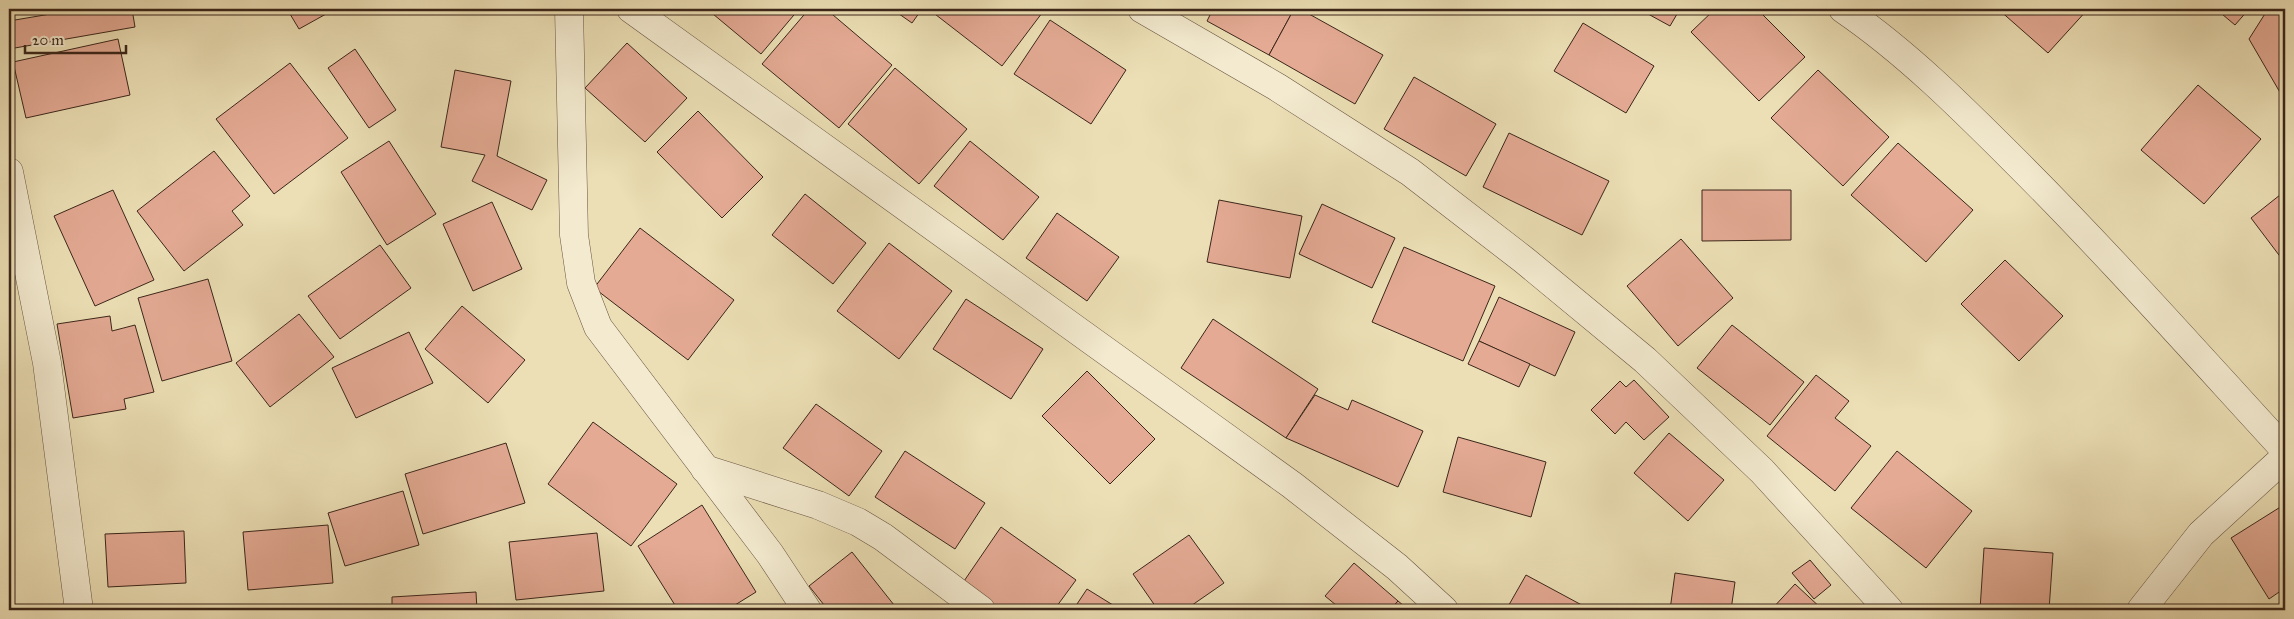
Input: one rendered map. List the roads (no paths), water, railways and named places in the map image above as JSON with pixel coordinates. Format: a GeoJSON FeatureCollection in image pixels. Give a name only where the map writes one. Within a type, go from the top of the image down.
{"type":"FeatureCollection","features":[{"type":"Feature","properties":{"kind":"street"},"geometry":{"type":"LineString","coordinates":[[570,9],[574,235],[581,283],[598,327],[770,554],[807,610]]}},
{"type":"Feature","properties":{"kind":"street"},"geometry":{"type":"LineString","coordinates":[[631,9],[1292,485],[1396,567],[1444,610]]}},
{"type":"Feature","properties":{"kind":"street"},"geometry":{"type":"LineString","coordinates":[[1142,9],[1277,87],[1410,172],[1524,260],[1645,360],[1762,471],[1889,610]]}},
{"type":"Feature","properties":{"kind":"street"},"geometry":{"type":"LineString","coordinates":[[1843,9],[1872,29],[1969,114],[2073,219],[2285,450]]}},
{"type":"Feature","properties":{"kind":"street"},"geometry":{"type":"LineString","coordinates":[[9,172],[47,363],[79,610]]}},
{"type":"Feature","properties":{"kind":"street"},"geometry":{"type":"LineString","coordinates":[[2141,610],[2201,534],[2285,457]]}},
{"type":"Feature","properties":{"kind":"street"},"geometry":{"type":"LineString","coordinates":[[705,469],[818,505],[858,522],[883,537],[981,610]]}}]}
